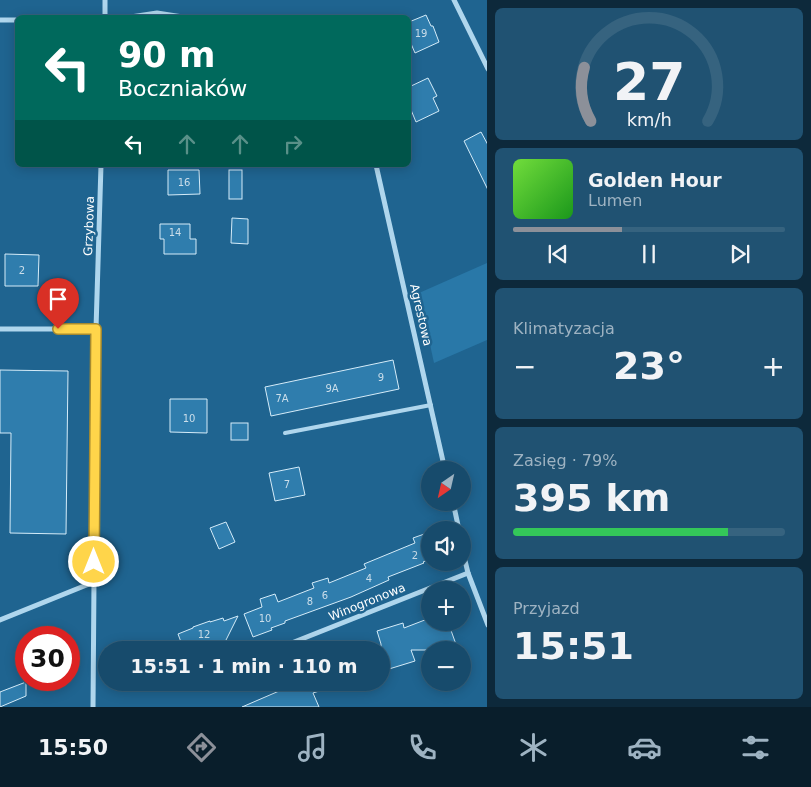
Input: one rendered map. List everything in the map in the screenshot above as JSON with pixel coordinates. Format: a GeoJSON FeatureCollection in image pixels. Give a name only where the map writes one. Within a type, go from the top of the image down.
{"type":"FeatureCollection","features":[{"type":"Feature","properties":{"kind":"street"},"geometry":{"type":"LineString","coordinates":[[105,0],[105,15]]}},
{"type":"Feature","properties":{"kind":"street"},"geometry":{"type":"LineString","coordinates":[[454,0],[487,69]]}},
{"type":"Feature","properties":{"kind":"street"},"geometry":{"type":"LineString","coordinates":[[140,15],[157,12],[173,15]]}},
{"type":"Feature","properties":{"kind":"street"},"geometry":{"type":"LineString","coordinates":[[0,20],[15,20]]}},
{"type":"Feature","properties":{"kind":"street","name":"Grzybowa"},"geometry":{"type":"LineString","coordinates":[[93,707],[96,329],[101,167]]}},
{"type":"Feature","properties":{"kind":"street","name":"Agrestowa"},"geometry":{"type":"LineString","coordinates":[[376,167],[444,461]]}},
{"type":"Feature","properties":{"kind":"street"},"geometry":{"type":"LineString","coordinates":[[0,329],[96,329]]}},
{"type":"Feature","properties":{"kind":"street"},"geometry":{"type":"LineString","coordinates":[[468,573],[487,625]]}},
{"type":"Feature","properties":{"kind":"street","name":"Winogronowa"},"geometry":{"type":"LineString","coordinates":[[297,641],[468,573]]}},
{"type":"Feature","properties":{"kind":"street"},"geometry":{"type":"LineString","coordinates":[[0,620],[94,582]]}},
{"type":"Feature","properties":{"kind":"lane"},"geometry":{"type":"LineString","coordinates":[[285,433],[431,406]]}},
{"type":"Feature","properties":{"kind":"shaded area"},"geometry":{"type":"Polygon","coordinates":[[[487,263],[487,340],[434,363],[419,293],[487,263]]]}},
{"type":"Feature","properties":{"kind":"building"},"geometry":{"type":"Polygon","coordinates":[[[426,15],[431,26],[433,26],[439,42],[415,53],[411,44],[411,21],[426,15]]]}},
{"type":"Feature","properties":{"kind":"building"},"geometry":{"type":"Polygon","coordinates":[[[428,78],[437,96],[433,98],[439,111],[416,122],[411,110],[411,86],[428,78]]]}},
{"type":"Feature","properties":{"kind":"building"},"geometry":{"type":"Polygon","coordinates":[[[481,132],[487,143],[487,188],[464,141],[481,132]]]}},
{"type":"Feature","properties":{"kind":"building"},"geometry":{"type":"Polygon","coordinates":[[[168,170],[199,170],[200,194],[168,195],[168,170]]]}},
{"type":"Feature","properties":{"kind":"building"},"geometry":{"type":"Polygon","coordinates":[[[229,170],[242,170],[242,199],[229,199],[229,170]]]}},
{"type":"Feature","properties":{"kind":"building"},"geometry":{"type":"Polygon","coordinates":[[[232,218],[248,219],[248,244],[231,243],[232,218]]]}},
{"type":"Feature","properties":{"kind":"building"},"geometry":{"type":"Polygon","coordinates":[[[160,224],[190,224],[190,239],[196,239],[196,254],[164,254],[164,239],[160,239],[160,224]]]}},
{"type":"Feature","properties":{"kind":"building"},"geometry":{"type":"Polygon","coordinates":[[[5,254],[39,255],[38,286],[5,286],[5,254]]]}},
{"type":"Feature","properties":{"kind":"building"},"geometry":{"type":"Polygon","coordinates":[[[393,360],[399,389],[271,416],[265,387],[393,360]]]}},
{"type":"Feature","properties":{"kind":"building"},"geometry":{"type":"Polygon","coordinates":[[[0,370],[68,371],[66,534],[10,533],[11,433],[0,433],[0,370]]]}},
{"type":"Feature","properties":{"kind":"building"},"geometry":{"type":"Polygon","coordinates":[[[170,399],[207,399],[207,433],[170,432],[170,399]]]}},
{"type":"Feature","properties":{"kind":"building"},"geometry":{"type":"Polygon","coordinates":[[[231,423],[248,423],[248,440],[231,440],[231,423]]]}},
{"type":"Feature","properties":{"kind":"building"},"geometry":{"type":"Polygon","coordinates":[[[299,467],[305,495],[275,501],[269,473],[299,467]]]}},
{"type":"Feature","properties":{"kind":"building"},"geometry":{"type":"Polygon","coordinates":[[[226,522],[235,542],[219,549],[210,528],[226,522]]]}},
{"type":"Feature","properties":{"kind":"building"},"geometry":{"type":"Polygon","coordinates":[[[421,535],[421,564],[388,577],[389,580],[351,597],[285,621],[285,623],[271,628],[272,630],[253,637],[244,614],[262,607],[260,599],[275,594],[278,602],[314,588],[312,583],[328,578],[329,583],[366,568],[364,564],[415,543],[413,538],[421,535]]]}},
{"type":"Feature","properties":{"kind":"building"},"geometry":{"type":"Polygon","coordinates":[[[238,616],[226,641],[181,641],[178,634],[210,621],[223,618],[224,621],[238,616]]]}},
{"type":"Feature","properties":{"kind":"building"},"geometry":{"type":"Polygon","coordinates":[[[421,621],[421,631],[451,631],[455,641],[421,641],[421,650],[411,650],[415,661],[390,669],[390,641],[380,641],[377,631],[403,623],[404,628],[421,621]]]}},
{"type":"Feature","properties":{"kind":"building"},"geometry":{"type":"Polygon","coordinates":[[[15,686],[15,691],[26,691],[26,696],[0,707],[0,692],[15,686]]]}},
{"type":"Feature","properties":{"kind":"building"},"geometry":{"type":"Polygon","coordinates":[[[279,691],[319,691],[313,693],[319,707],[242,707],[279,691]]]}},
{"type":"Feature","properties":{"kind":"route"},"geometry":{"type":"LineString","coordinates":[[58,329],[96,329],[94,562]]}}]}
